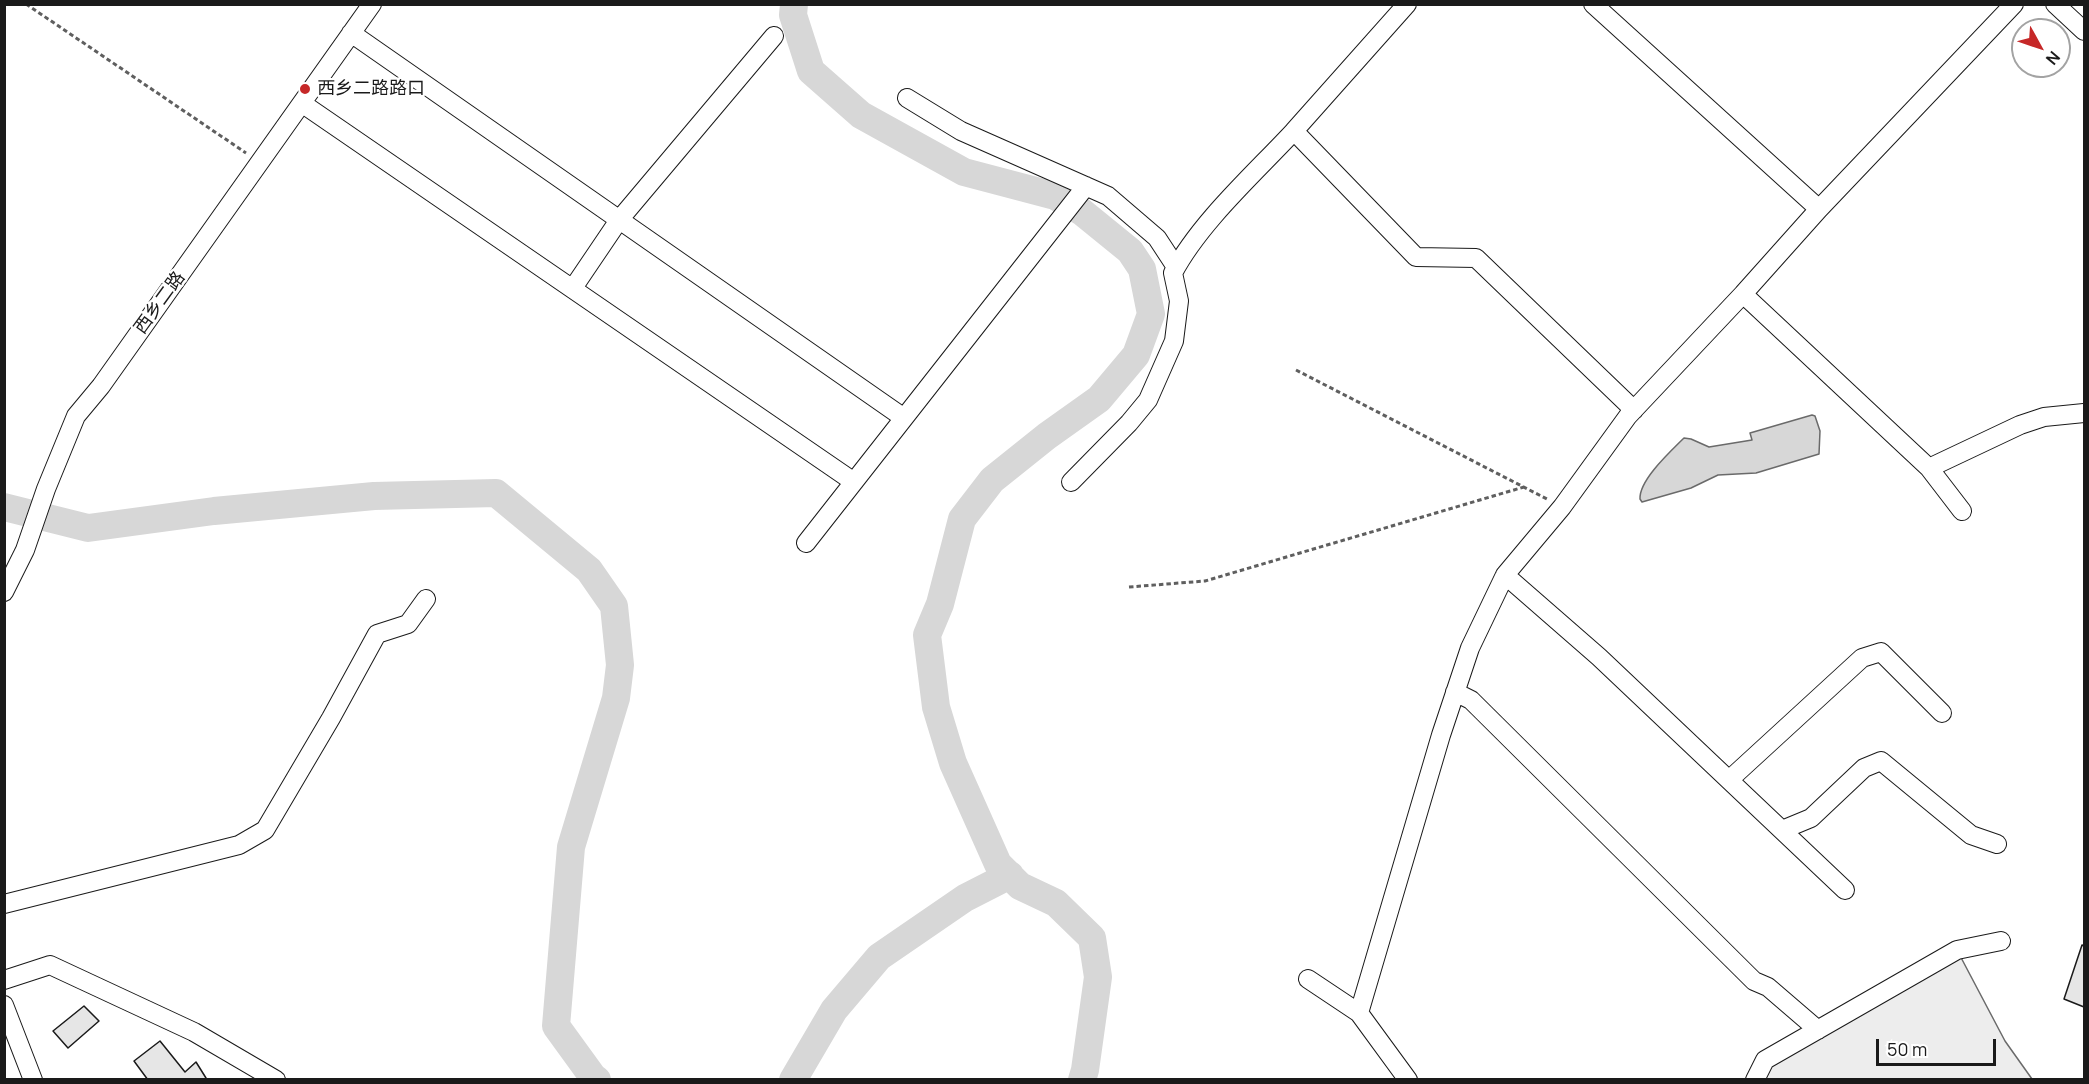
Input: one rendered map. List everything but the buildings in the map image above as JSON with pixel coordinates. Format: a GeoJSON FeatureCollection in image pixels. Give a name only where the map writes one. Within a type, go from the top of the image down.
{"type":"FeatureCollection","features":[{"type":"Feature","properties":{"kind":"street","name":"西乡二路"},"geometry":{"type":"LineString","coordinates":[[4,592],[25,550],[46,489],[76,416],[102,386],[372,4]]}},
{"type":"Feature","properties":{"kind":"street"},"geometry":{"type":"LineString","coordinates":[[1071,482],[1129,423],[1148,400],[1174,341],[1179,301],[1173,273],[1185,251],[1407,4]]}},
{"type":"Feature","properties":{"kind":"street"},"geometry":{"type":"LineString","coordinates":[[1593,4],[1819,209]]}},
{"type":"Feature","properties":{"kind":"street"},"geometry":{"type":"LineString","coordinates":[[1359,1013],[1455,692],[1470,648],[1505,575],[1562,507],[1634,410],[1819,209],[2014,4]]}},
{"type":"Feature","properties":{"kind":"street"},"geometry":{"type":"LineString","coordinates":[[2055,4],[2085,31]]}},
{"type":"Feature","properties":{"kind":"street"},"geometry":{"type":"LineString","coordinates":[[351,33],[903,418]]}},
{"type":"Feature","properties":{"kind":"street"},"geometry":{"type":"LineString","coordinates":[[573,288],[619,220],[774,36]]}},
{"type":"Feature","properties":{"kind":"street"},"geometry":{"type":"LineString","coordinates":[[907,98],[961,131],[1108,196],[1157,238],[1176,267]]}},
{"type":"Feature","properties":{"kind":"street"},"geometry":{"type":"LineString","coordinates":[[303,104],[854,482]]}},
{"type":"Feature","properties":{"kind":"street"},"geometry":{"type":"LineString","coordinates":[[1294,131],[1416,257],[1476,258],[1634,410]]}},
{"type":"Feature","properties":{"kind":"street"},"geometry":{"type":"LineString","coordinates":[[806,543],[1086,186]]}},
{"type":"Feature","properties":{"kind":"street"},"geometry":{"type":"LineString","coordinates":[[1743,294],[1929,468],[1962,511]]}},
{"type":"Feature","properties":{"kind":"street"},"geometry":{"type":"LineString","coordinates":[[1929,468],[2020,424],[2044,417],[2085,413]]}},
{"type":"Feature","properties":{"kind":"street"},"geometry":{"type":"LineString","coordinates":[[1505,575],[1599,657],[1845,890]]}},
{"type":"Feature","properties":{"kind":"street"},"geometry":{"type":"LineString","coordinates":[[4,904],[239,845],[265,830],[332,718],[376,634],[408,624],[426,599]]}},
{"type":"Feature","properties":{"kind":"street"},"geometry":{"type":"LineString","coordinates":[[1729,780],[1862,658],[1881,652],[1942,713]]}},
{"type":"Feature","properties":{"kind":"street"},"geometry":{"type":"LineString","coordinates":[[1455,692],[1471,700],[1754,981],[1768,987],[1818,1030]]}},
{"type":"Feature","properties":{"kind":"street"},"geometry":{"type":"LineString","coordinates":[[1782,830],[1811,818],[1864,768],[1881,761],[1971,835],[1997,844]]}},
{"type":"Feature","properties":{"kind":"street"},"geometry":{"type":"LineString","coordinates":[[1755,1080],[1765,1060],[1957,950],[2001,941]]}},
{"type":"Feature","properties":{"kind":"street"},"geometry":{"type":"LineString","coordinates":[[4,980],[50,965],[194,1032],[276,1080]]}},
{"type":"Feature","properties":{"kind":"street"},"geometry":{"type":"LineString","coordinates":[[1308,979],[1359,1013],[1408,1080]]}},
{"type":"Feature","properties":{"kind":"street"},"geometry":{"type":"LineString","coordinates":[[4,1005],[33,1080]]}},
{"type":"Feature","properties":{"kind":"path"},"geometry":{"type":"LineString","coordinates":[[26,4],[260,163]]}},
{"type":"Feature","properties":{"kind":"path"},"geometry":{"type":"LineString","coordinates":[[1296,370],[1562,507]]}},
{"type":"Feature","properties":{"kind":"path"},"geometry":{"type":"LineString","coordinates":[[1129,587],[1205,581],[1524,487]]}},
{"type":"Feature","properties":{"kind":"shaded area"},"geometry":{"type":"Polygon","coordinates":[[[1815,416],[1820,431],[1819,454],[1756,473],[1718,475],[1691,488],[1642,502],[1640,499],[1641,491],[1650,475],[1684,438],[1709,447],[1752,440],[1750,433],[1815,416]]]}},
{"type":"Feature","properties":{"kind":"shaded area"},"geometry":{"type":"Polygon","coordinates":[[[1957,950],[2005,1041],[2032,1079],[1755,1080],[1765,1060],[1957,950]]]}},
{"type":"Feature","properties":{"kind":"waterway"},"geometry":{"type":"LineString","coordinates":[[794,4],[793,15],[811,71],[861,115],[964,172],[1055,196],[1082,212],[1130,251],[1142,269],[1151,314],[1136,355],[1099,399],[1047,436],[992,480],[962,519],[940,604],[927,635],[936,707],[953,763],[998,864],[1020,886],[1056,903],[1092,938],[1098,977],[1082,1080]]}},
{"type":"Feature","properties":{"kind":"waterway"},"geometry":{"type":"LineString","coordinates":[[4,507],[88,528],[214,511],[374,496],[496,493],[589,570],[614,606],[620,665],[616,698],[571,847],[556,1026],[597,1080]]}},
{"type":"Feature","properties":{"kind":"waterway"},"geometry":{"type":"LineString","coordinates":[[793,1080],[834,1010],[879,957],[965,898],[1010,875]]}},
{"type":"Feature","properties":{"kind":"place","name":"西乡二路路口"},"geometry":{"type":"Point","coordinates":[305,89]}}]}
